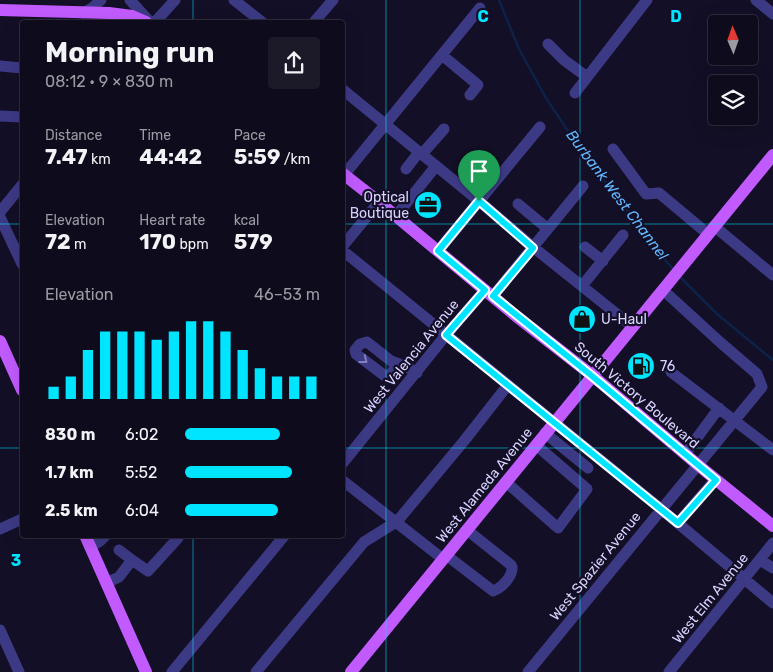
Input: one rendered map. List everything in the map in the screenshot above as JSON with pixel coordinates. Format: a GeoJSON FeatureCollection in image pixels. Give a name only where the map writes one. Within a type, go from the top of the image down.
{"type":"FeatureCollection","features":[{"type":"Feature","properties":{"kind":"main road"},"geometry":{"type":"LineString","coordinates":[[0,10],[109,13],[132,16],[143,20]]}},
{"type":"Feature","properties":{"kind":"main road","name":"West Alameda Avenue"},"geometry":{"type":"LineString","coordinates":[[351,672],[773,155]]}},
{"type":"Feature","properties":{"kind":"main road","name":"South Victory Boulevard"},"geometry":{"type":"LineString","coordinates":[[345,176],[773,526]]}},
{"type":"Feature","properties":{"kind":"main road"},"geometry":{"type":"LineString","coordinates":[[0,341],[3,355],[20,386]]}},
{"type":"Feature","properties":{"kind":"main road"},"geometry":{"type":"LineString","coordinates":[[88,541],[144,671]]}},
{"type":"Feature","properties":{"kind":"street"},"geometry":{"type":"LineString","coordinates":[[83,13],[101,0]]}},
{"type":"Feature","properties":{"kind":"street"},"geometry":{"type":"LineString","coordinates":[[130,0],[146,20]]}},
{"type":"Feature","properties":{"kind":"street"},"geometry":{"type":"LineString","coordinates":[[157,20],[174,0]]}},
{"type":"Feature","properties":{"kind":"street"},"geometry":{"type":"LineString","coordinates":[[234,0],[259,20]]}},
{"type":"Feature","properties":{"kind":"street"},"geometry":{"type":"LineString","coordinates":[[316,20],[333,0]]}},
{"type":"Feature","properties":{"kind":"street"},"geometry":{"type":"LineString","coordinates":[[575,93],[646,0]]}},
{"type":"Feature","properties":{"kind":"street"},"geometry":{"type":"LineString","coordinates":[[756,0],[773,14]]}},
{"type":"Feature","properties":{"kind":"street"},"geometry":{"type":"LineString","coordinates":[[345,172],[480,8]]}},
{"type":"Feature","properties":{"kind":"street"},"geometry":{"type":"LineString","coordinates":[[548,44],[564,60],[587,77]]}},
{"type":"Feature","properties":{"kind":"street"},"geometry":{"type":"LineString","coordinates":[[442,55],[478,85],[470,95]]}},
{"type":"Feature","properties":{"kind":"street"},"geometry":{"type":"LineString","coordinates":[[0,66],[20,68]]}},
{"type":"Feature","properties":{"kind":"street"},"geometry":{"type":"LineString","coordinates":[[345,91],[479,201],[533,248],[632,326]]}},
{"type":"Feature","properties":{"kind":"street"},"geometry":{"type":"LineString","coordinates":[[0,116],[20,117]]}},
{"type":"Feature","properties":{"kind":"street"},"geometry":{"type":"LineString","coordinates":[[438,251],[540,127]]}},
{"type":"Feature","properties":{"kind":"street"},"geometry":{"type":"LineString","coordinates":[[406,169],[444,129]]}},
{"type":"Feature","properties":{"kind":"street"},"geometry":{"type":"LineString","coordinates":[[613,149],[646,194],[659,194],[773,275]]}},
{"type":"Feature","properties":{"kind":"street"},"geometry":{"type":"LineString","coordinates":[[396,216],[436,166]]}},
{"type":"Feature","properties":{"kind":"street","name":"West Valencia Avenue"},"geometry":{"type":"LineString","coordinates":[[345,460],[446,335],[533,248],[583,186]]}},
{"type":"Feature","properties":{"kind":"street"},"geometry":{"type":"LineString","coordinates":[[0,212],[20,187]]}},
{"type":"Feature","properties":{"kind":"street"},"geometry":{"type":"LineString","coordinates":[[345,244],[379,202]]}},
{"type":"Feature","properties":{"kind":"street"},"geometry":{"type":"LineString","coordinates":[[518,204],[548,228]]}},
{"type":"Feature","properties":{"kind":"street"},"geometry":{"type":"LineString","coordinates":[[0,216],[20,260]]}},
{"type":"Feature","properties":{"kind":"street"},"geometry":{"type":"LineString","coordinates":[[582,286],[623,235]]}},
{"type":"Feature","properties":{"kind":"street"},"geometry":{"type":"LineString","coordinates":[[585,247],[603,260]]}},
{"type":"Feature","properties":{"kind":"street"},"geometry":{"type":"LineString","coordinates":[[345,251],[773,603]]}},
{"type":"Feature","properties":{"kind":"street","name":"West Spazier Avenue"},"geometry":{"type":"LineString","coordinates":[[528,672],[762,387],[757,374],[721,343],[664,288]]}},
{"type":"Feature","properties":{"kind":"street"},"geometry":{"type":"LineString","coordinates":[[397,364],[408,367],[417,373]]}},
{"type":"Feature","properties":{"kind":"street"},"geometry":{"type":"LineString","coordinates":[[671,372],[773,450]]}},
{"type":"Feature","properties":{"kind":"street"},"geometry":{"type":"LineString","coordinates":[[256,672],[364,542],[396,522],[508,385]]}},
{"type":"Feature","properties":{"kind":"street"},"geometry":{"type":"LineString","coordinates":[[685,454],[719,408]]}},
{"type":"Feature","properties":{"kind":"street"},"geometry":{"type":"LineString","coordinates":[[545,434],[588,468]]}},
{"type":"Feature","properties":{"kind":"street"},"geometry":{"type":"LineString","coordinates":[[506,482],[558,528],[588,489],[536,445]]}},
{"type":"Feature","properties":{"kind":"street"},"geometry":{"type":"LineString","coordinates":[[678,523],[716,480]]}},
{"type":"Feature","properties":{"kind":"street"},"geometry":{"type":"LineString","coordinates":[[345,482],[396,522],[493,591],[500,588],[513,570],[510,565],[466,530]]}},
{"type":"Feature","properties":{"kind":"street"},"geometry":{"type":"LineString","coordinates":[[0,529],[20,520]]}},
{"type":"Feature","properties":{"kind":"street"},"geometry":{"type":"LineString","coordinates":[[88,541],[100,541],[103,538]]}},
{"type":"Feature","properties":{"kind":"street"},"geometry":{"type":"LineString","coordinates":[[119,550],[148,571],[178,538]]}},
{"type":"Feature","properties":{"kind":"street"},"geometry":{"type":"LineString","coordinates":[[172,672],[283,538]]}},
{"type":"Feature","properties":{"kind":"street","name":"West Elm Avenue"},"geometry":{"type":"LineString","coordinates":[[669,672],[773,543]]}},
{"type":"Feature","properties":{"kind":"street"},"geometry":{"type":"LineString","coordinates":[[106,583],[119,577],[132,560]]}},
{"type":"Feature","properties":{"kind":"street"},"geometry":{"type":"LineString","coordinates":[[760,560],[773,568]]}},
{"type":"Feature","properties":{"kind":"street"},"geometry":{"type":"LineString","coordinates":[[0,630],[19,672]]}},
{"type":"Feature","properties":{"kind":"waterway","name":"Burbank West Channel"},"geometry":{"type":"LineString","coordinates":[[499,0],[519,49],[546,98],[578,146],[674,270]]}},
{"type":"Feature","properties":{"kind":"waterway","name":"Burbank West Channel"},"geometry":{"type":"LineString","coordinates":[[679,276],[717,314],[773,360]]}},
{"type":"Feature","properties":{"kind":"place","name":"Optical Boutique"},"geometry":{"type":"Point","coordinates":[428,205]}},
{"type":"Feature","properties":{"kind":"place","name":"U-Haul"},"geometry":{"type":"Point","coordinates":[582,319]}},
{"type":"Feature","properties":{"kind":"place","name":"76"},"geometry":{"type":"Point","coordinates":[641,366]}},
{"type":"Feature","properties":{"kind":"route"},"geometry":{"type":"LineString","coordinates":[[479,201],[533,248],[493,296],[716,480],[678,523],[446,335],[485,290],[438,251],[479,201]]}}]}
